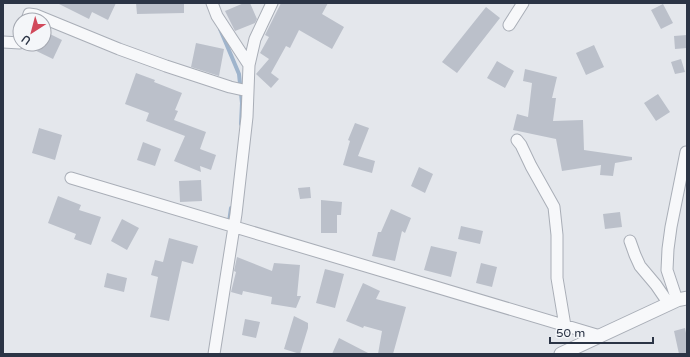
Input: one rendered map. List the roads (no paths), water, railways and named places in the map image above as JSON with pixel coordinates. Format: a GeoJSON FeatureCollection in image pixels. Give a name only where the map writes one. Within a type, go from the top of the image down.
{"type":"FeatureCollection","features":[{"type":"Feature","properties":{"kind":"street"},"geometry":{"type":"LineString","coordinates":[[212,3],[217,16],[250,65]]}},
{"type":"Feature","properties":{"kind":"street"},"geometry":{"type":"LineString","coordinates":[[214,354],[236,214],[243,154],[245,90],[255,39],[272,3]]}},
{"type":"Feature","properties":{"kind":"street"},"geometry":{"type":"LineString","coordinates":[[509,25],[524,3]]}},
{"type":"Feature","properties":{"kind":"street"},"geometry":{"type":"LineString","coordinates":[[52,22],[126,52],[185,73],[230,87],[245,90]]}},
{"type":"Feature","properties":{"kind":"street"},"geometry":{"type":"LineString","coordinates":[[517,140],[554,207],[557,235],[557,278],[565,326]]}},
{"type":"Feature","properties":{"kind":"street"},"geometry":{"type":"LineString","coordinates":[[677,301],[667,270],[668,249],[686,152]]}},
{"type":"Feature","properties":{"kind":"street"},"geometry":{"type":"LineString","coordinates":[[71,178],[600,336]]}},
{"type":"Feature","properties":{"kind":"street"},"geometry":{"type":"LineString","coordinates":[[630,241],[634,255],[640,266],[656,285],[677,301]]}},
{"type":"Feature","properties":{"kind":"street"},"geometry":{"type":"LineString","coordinates":[[560,354],[677,301]]}},
{"type":"Feature","properties":{"kind":"waterway"},"geometry":{"type":"LineString","coordinates":[[220,29],[239,74],[242,103],[241,124]]}},
{"type":"Feature","properties":{"kind":"waterway"},"geometry":{"type":"LineString","coordinates":[[229,222],[231,208]]}}]}
